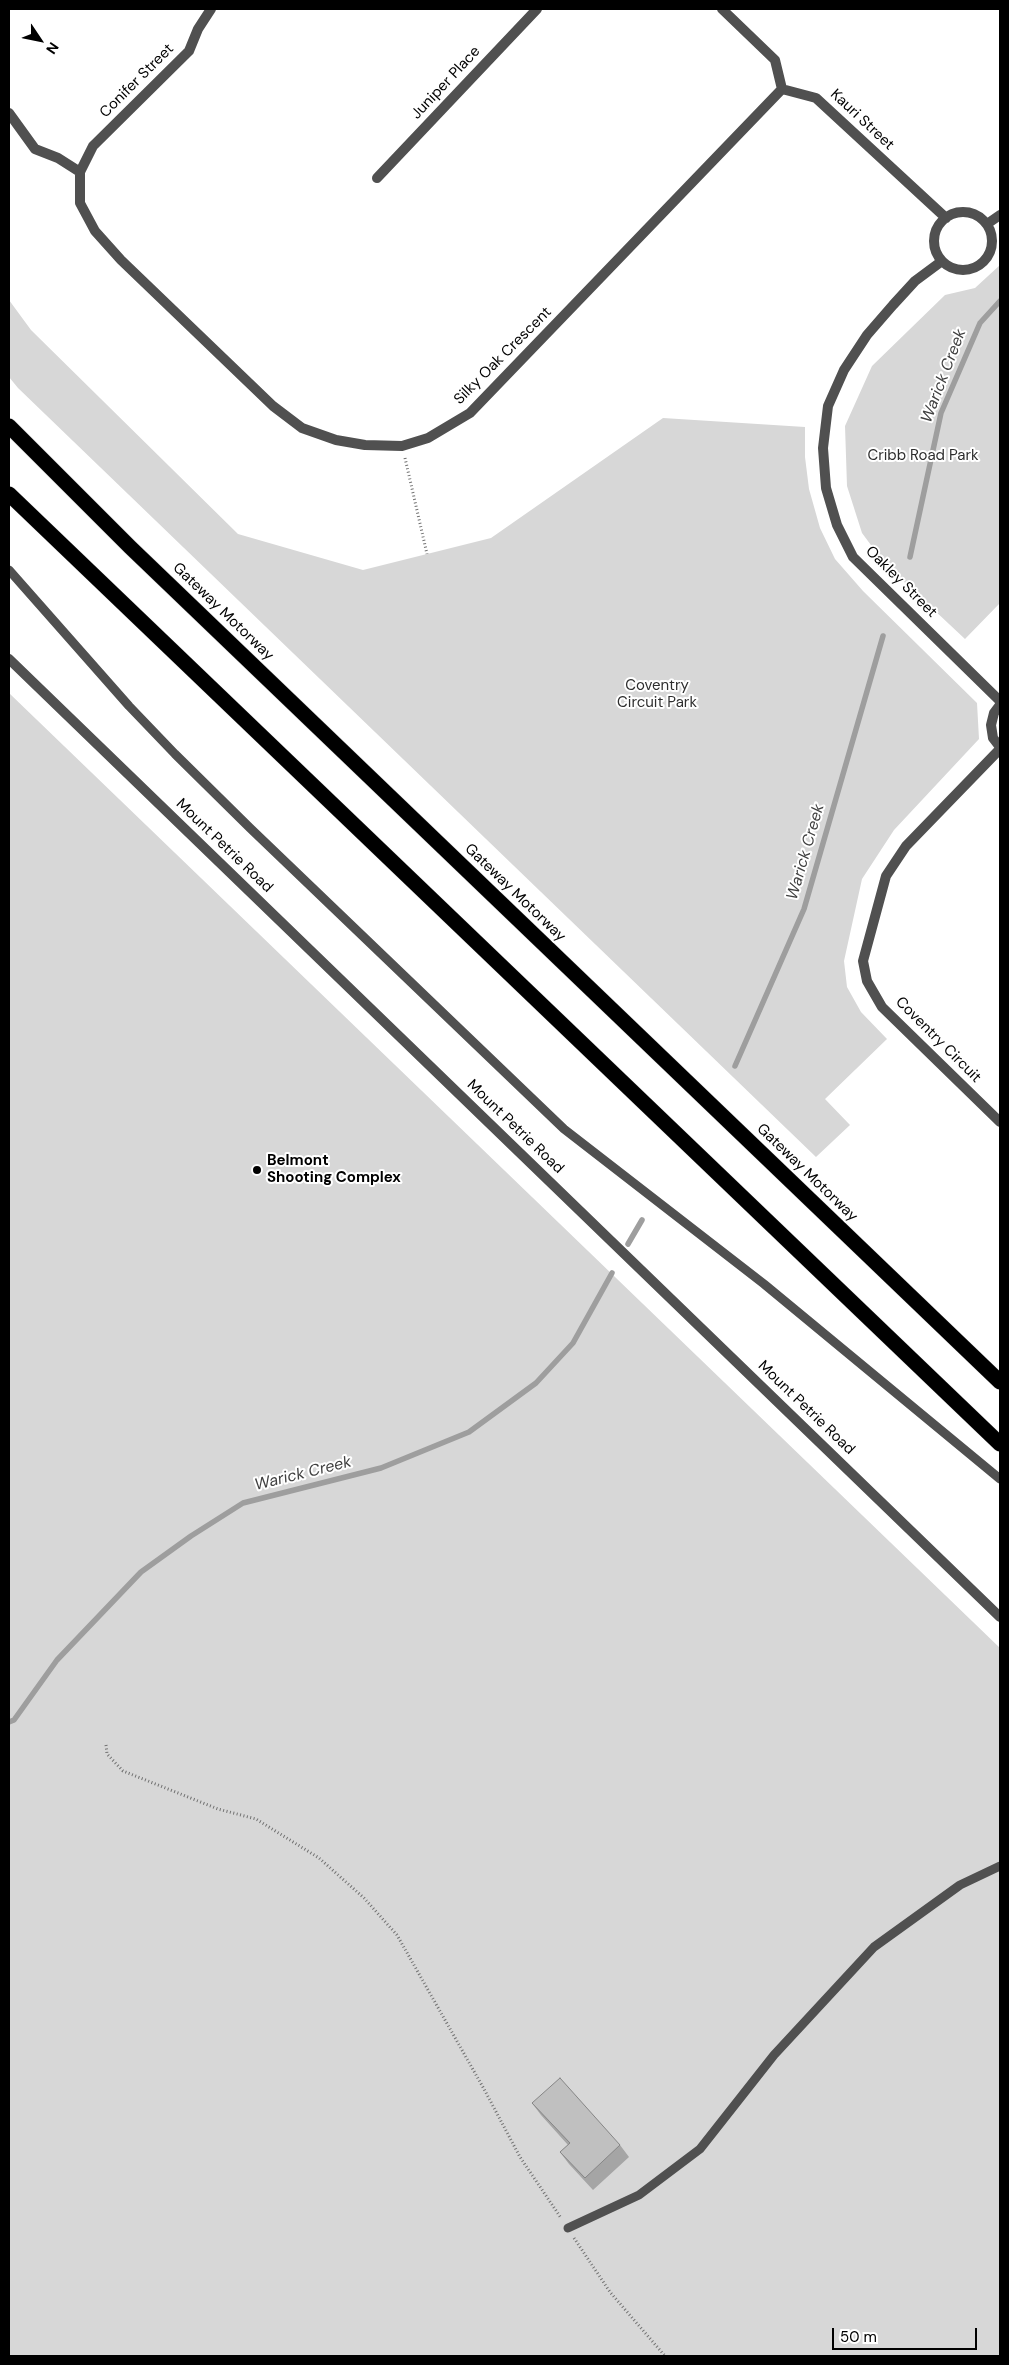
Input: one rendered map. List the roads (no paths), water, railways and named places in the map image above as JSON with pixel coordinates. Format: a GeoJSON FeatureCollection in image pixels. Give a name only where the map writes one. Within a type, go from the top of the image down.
{"type":"FeatureCollection","features":[{"type":"Feature","properties":{"kind":"highway","name":"Gateway Motorway"},"geometry":{"type":"LineString","coordinates":[[9,426],[188,602],[1000,1382]]}},
{"type":"Feature","properties":{"kind":"highway"},"geometry":{"type":"LineString","coordinates":[[9,494],[1000,1444]]}},
{"type":"Feature","properties":{"kind":"street","name":"Conifer Street"},"geometry":{"type":"LineString","coordinates":[[80,172],[94,146],[189,51],[198,29],[211,9]]}},
{"type":"Feature","properties":{"kind":"street","name":"Juniper Place"},"geometry":{"type":"LineString","coordinates":[[377,178],[537,9]]}},
{"type":"Feature","properties":{"kind":"street"},"geometry":{"type":"LineString","coordinates":[[722,9],[775,60],[782,89]]}},
{"type":"Feature","properties":{"kind":"street","name":"Silky Oak Crescent"},"geometry":{"type":"LineString","coordinates":[[80,172],[80,203],[95,231],[121,260],[273,406],[302,428],[336,440],[365,446],[402,446],[428,438],[470,414],[782,89]]}},
{"type":"Feature","properties":{"kind":"street","name":"Kauri Street"},"geometry":{"type":"LineString","coordinates":[[782,89],[816,98],[946,218]]}},
{"type":"Feature","properties":{"kind":"street"},"geometry":{"type":"LineString","coordinates":[[9,113],[35,149],[58,158],[80,172]]}},
{"type":"Feature","properties":{"kind":"street"},"geometry":{"type":"LineString","coordinates":[[956,212],[968,212],[979,216],[987,224],[992,234],[992,245],[989,255],[981,263],[972,268],[962,270],[951,267],[942,261],[936,250],[934,238],[938,227],[946,218],[956,212]]}},
{"type":"Feature","properties":{"kind":"street"},"geometry":{"type":"LineString","coordinates":[[987,224],[1000,215]]}},
{"type":"Feature","properties":{"kind":"street","name":"Oakley Street"},"geometry":{"type":"LineString","coordinates":[[942,261],[915,281],[867,335],[844,370],[828,406],[823,448],[826,488],[837,525],[853,557],[1000,701]]}},
{"type":"Feature","properties":{"kind":"street","name":"Mount Petrie Road"},"geometry":{"type":"LineString","coordinates":[[9,659],[1000,1617]]}},
{"type":"Feature","properties":{"kind":"street"},"geometry":{"type":"LineString","coordinates":[[1000,705],[994,713],[991,725],[993,738],[1000,748]]}},
{"type":"Feature","properties":{"kind":"street","name":"Coventry Circuit"},"geometry":{"type":"LineString","coordinates":[[1000,748],[906,846],[886,876],[863,961],[867,982],[882,1007],[1000,1122]]}},
{"type":"Feature","properties":{"kind":"lane"},"geometry":{"type":"LineString","coordinates":[[9,570],[129,706],[195,774],[564,1130],[801,1314],[1000,1479]]}},
{"type":"Feature","properties":{"kind":"lane"},"geometry":{"type":"LineString","coordinates":[[568,2228],[639,2195],[700,2149],[774,2055],[874,1948],[960,1885],[1000,1866]]}},
{"type":"Feature","properties":{"kind":"waterway","name":"Warick Creek"},"geometry":{"type":"LineString","coordinates":[[910,557],[941,413],[980,323],[1000,301]]}},
{"type":"Feature","properties":{"kind":"waterway","name":"Warick Creek"},"geometry":{"type":"LineString","coordinates":[[735,1066],[804,909],[883,636]]}},
{"type":"Feature","properties":{"kind":"waterway","name":"Warick Creek"},"geometry":{"type":"LineString","coordinates":[[628,1244],[642,1220]]}},
{"type":"Feature","properties":{"kind":"waterway","name":"Warick Creek"},"geometry":{"type":"LineString","coordinates":[[9,1722],[14,1720],[57,1660],[141,1572],[191,1536],[243,1503],[381,1468],[469,1432],[536,1383],[573,1343],[612,1273]]}},
{"type":"Feature","properties":{"kind":"place","name":"Belmont Shooting Complex"},"geometry":{"type":"Point","coordinates":[257,1170]}},
{"type":"Feature","properties":{"kind":"park label","name":"Cribb Road Park"},"geometry":{"type":"Point","coordinates":[923,456]}},
{"type":"Feature","properties":{"kind":"park label","name":"Coventry Circuit Park"},"geometry":{"type":"Point","coordinates":[657,694]}}]}
